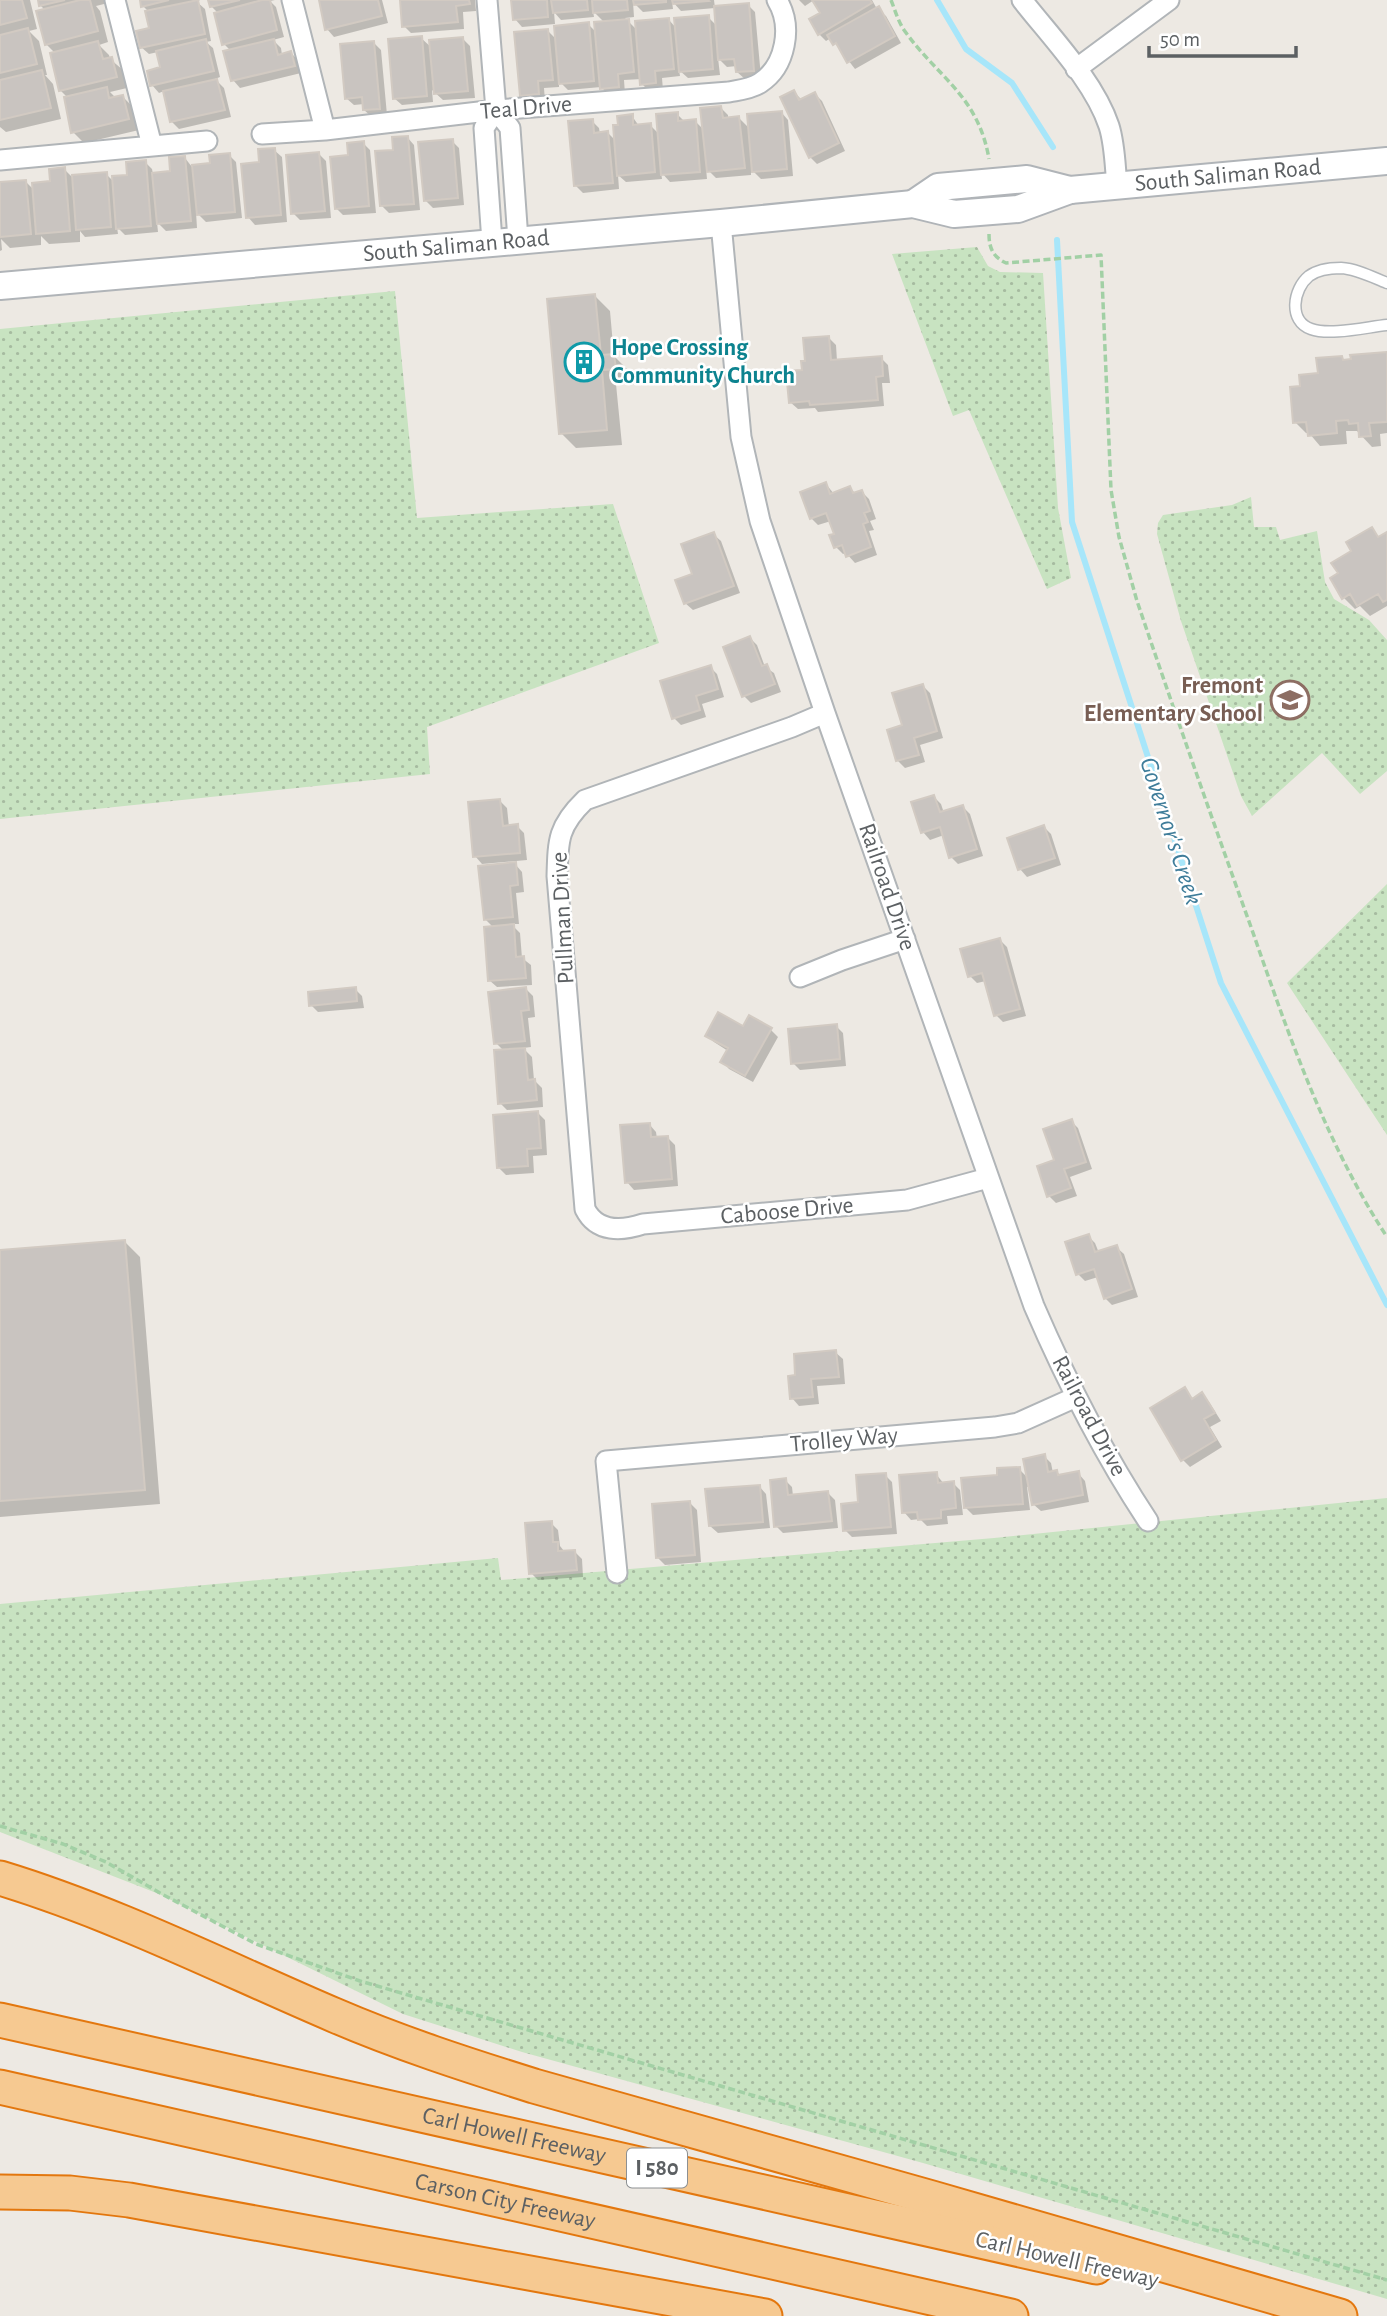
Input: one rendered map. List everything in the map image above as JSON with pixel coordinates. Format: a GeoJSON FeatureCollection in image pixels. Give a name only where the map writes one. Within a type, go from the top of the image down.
{"type":"FeatureCollection","features":[{"type":"Feature","properties":{"kind":"highway"},"geometry":{"type":"LineString","coordinates":[[0,1861],[85,1895],[145,1933]]}},
{"type":"Feature","properties":{"kind":"highway"},"geometry":{"type":"LineString","coordinates":[[0,1878],[145,1933],[355,2024],[472,2067],[1340,2316]]}},
{"type":"Feature","properties":{"kind":"highway","name":"Carl Howell Freeway"},"geometry":{"type":"LineString","coordinates":[[0,2020],[1314,2316]]}},
{"type":"Feature","properties":{"kind":"highway","name":"Carson City Freeway"},"geometry":{"type":"LineString","coordinates":[[0,2087],[1011,2316]]}},
{"type":"Feature","properties":{"kind":"highway"},"geometry":{"type":"LineString","coordinates":[[0,2192],[70,2193],[129,2200],[765,2316]]}},
{"type":"Feature","properties":{"kind":"main road","name":"South Saliman Road"},"geometry":{"type":"LineString","coordinates":[[0,286],[913,204],[954,214],[1018,209],[1070,190],[1387,161]]}},
{"type":"Feature","properties":{"kind":"street"},"geometry":{"type":"LineString","coordinates":[[115,0],[152,146]]}},
{"type":"Feature","properties":{"kind":"street"},"geometry":{"type":"LineString","coordinates":[[292,0],[325,130]]}},
{"type":"Feature","properties":{"kind":"street"},"geometry":{"type":"LineString","coordinates":[[487,0],[496,110],[510,128],[512,167],[505,241]]}},
{"type":"Feature","properties":{"kind":"street","name":"Teal Drive"},"geometry":{"type":"LineString","coordinates":[[262,134],[325,130],[496,110],[729,92],[753,87],[762,82],[779,62],[784,48],[785,18],[778,0]]}},
{"type":"Feature","properties":{"kind":"street"},"geometry":{"type":"LineString","coordinates":[[1022,0],[1076,69],[1100,105],[1113,143],[1116,186]]}},
{"type":"Feature","properties":{"kind":"street"},"geometry":{"type":"LineString","coordinates":[[1076,69],[1169,0]]}},
{"type":"Feature","properties":{"kind":"street"},"geometry":{"type":"LineString","coordinates":[[496,110],[484,128],[486,170],[505,241]]}},
{"type":"Feature","properties":{"kind":"street"},"geometry":{"type":"LineString","coordinates":[[0,160],[207,141]]}},
{"type":"Feature","properties":{"kind":"street"},"geometry":{"type":"LineString","coordinates":[[486,170],[512,167]]}},
{"type":"Feature","properties":{"kind":"street","name":"Railroad Drive"},"geometry":{"type":"LineString","coordinates":[[721,223],[741,437],[760,521],[1034,1306],[1076,1397],[1148,1521]]}},
{"type":"Feature","properties":{"kind":"street","name":"Pullman Drive"},"geometry":{"type":"LineString","coordinates":[[588,1215],[585,1209],[557,876],[558,843],[569,815],[585,800],[825,713]]}},
{"type":"Feature","properties":{"kind":"street"},"geometry":{"type":"LineString","coordinates":[[800,977],[905,939]]}},
{"type":"Feature","properties":{"kind":"street","name":"Caboose Drive"},"geometry":{"type":"LineString","coordinates":[[588,1215],[597,1223],[614,1230],[628,1229],[643,1224],[907,1200],[988,1178]]}},
{"type":"Feature","properties":{"kind":"street","name":"Trolley Way"},"geometry":{"type":"LineString","coordinates":[[617,1573],[606,1461],[995,1427],[1018,1423],[1076,1397]]}},
{"type":"Feature","properties":{"kind":"lane"},"geometry":{"type":"LineString","coordinates":[[1387,283],[1355,270],[1322,270],[1311,274],[1300,285],[1295,310],[1300,323],[1324,332],[1387,325]]}},
{"type":"Feature","properties":{"kind":"path"},"geometry":{"type":"LineString","coordinates":[[891,0],[903,28],[960,92],[976,116],[985,139],[990,166]]}},
{"type":"Feature","properties":{"kind":"path"},"geometry":{"type":"LineString","coordinates":[[988,228],[989,243],[995,258],[1006,263],[1101,255],[1111,490],[1119,537],[1137,601],[1300,1066],[1339,1152],[1387,1237]]}},
{"type":"Feature","properties":{"kind":"path"},"geometry":{"type":"LineString","coordinates":[[0,1826],[64,1844],[106,1862],[256,1944],[360,1981],[1387,2280]]}},
{"type":"Feature","properties":{"kind":"green space"},"geometry":{"type":"Polygon","coordinates":[[[977,247],[988,266],[1000,272],[1043,273],[1058,508],[1071,578],[1047,589],[969,410],[953,416],[892,254],[977,247]]]}},
{"type":"Feature","properties":{"kind":"green space"},"geometry":{"type":"Polygon","coordinates":[[[395,291],[417,518],[613,504],[659,643],[427,727],[430,774],[0,819],[0,329],[395,291]]]}},
{"type":"Feature","properties":{"kind":"green space"},"geometry":{"type":"Polygon","coordinates":[[[1251,497],[1254,527],[1276,527],[1280,540],[1317,531],[1325,582],[1334,599],[1369,620],[1387,640],[1387,771],[1360,794],[1322,753],[1252,816],[1241,796],[1181,621],[1157,534],[1158,523],[1163,515],[1232,505],[1251,497]]]}},
{"type":"Feature","properties":{"kind":"green space"},"geometry":{"type":"Polygon","coordinates":[[[1387,884],[1387,1135],[1287,983],[1387,884]]]}},
{"type":"Feature","properties":{"kind":"green space"},"geometry":{"type":"Polygon","coordinates":[[[1387,1498],[1387,2299],[923,2163],[522,2052],[403,2014],[159,1894],[0,1832],[0,1604],[498,1558],[501,1580],[994,1538],[1387,1498]]]}},
{"type":"Feature","properties":{"kind":"building"},"geometry":{"type":"Polygon","coordinates":[[[0,0],[22,0],[27,18],[0,25],[0,0]]]}},
{"type":"Feature","properties":{"kind":"building"},"geometry":{"type":"Polygon","coordinates":[[[38,0],[65,0],[39,6],[38,0]]]}},
{"type":"Feature","properties":{"kind":"building"},"geometry":{"type":"Polygon","coordinates":[[[90,0],[98,31],[45,45],[36,11],[90,0]]]}},
{"type":"Feature","properties":{"kind":"building"},"geometry":{"type":"Polygon","coordinates":[[[140,0],[169,0],[141,7],[140,0]]]}},
{"type":"Feature","properties":{"kind":"building"},"geometry":{"type":"Polygon","coordinates":[[[198,0],[205,34],[140,48],[136,31],[149,28],[145,11],[198,0]]]}},
{"type":"Feature","properties":{"kind":"building"},"geometry":{"type":"Polygon","coordinates":[[[208,0],[240,0],[210,7],[208,0]]]}},
{"type":"Feature","properties":{"kind":"building"},"geometry":{"type":"Polygon","coordinates":[[[270,0],[277,30],[222,45],[214,13],[270,0]]]}},
{"type":"Feature","properties":{"kind":"building"},"geometry":{"type":"Polygon","coordinates":[[[319,0],[378,0],[382,16],[325,30],[319,0]]]}},
{"type":"Feature","properties":{"kind":"building"},"geometry":{"type":"Polygon","coordinates":[[[400,0],[469,0],[470,4],[456,6],[458,22],[402,27],[400,0]]]}},
{"type":"Feature","properties":{"kind":"building"},"geometry":{"type":"Polygon","coordinates":[[[511,0],[547,0],[548,17],[513,20],[511,0]]]}},
{"type":"Feature","properties":{"kind":"building"},"geometry":{"type":"Polygon","coordinates":[[[551,0],[587,0],[588,10],[553,13],[551,0]]]}},
{"type":"Feature","properties":{"kind":"building"},"geometry":{"type":"Polygon","coordinates":[[[592,0],[627,0],[628,10],[593,13],[592,0]]]}},
{"type":"Feature","properties":{"kind":"building"},"geometry":{"type":"Polygon","coordinates":[[[633,0],[666,0],[666,2],[634,5],[633,0]]]}},
{"type":"Feature","properties":{"kind":"building"},"geometry":{"type":"Polygon","coordinates":[[[672,0],[708,0],[709,1],[673,4],[672,0]]]}},
{"type":"Feature","properties":{"kind":"building"},"geometry":{"type":"Polygon","coordinates":[[[812,0],[870,0],[872,3],[818,35],[809,19],[820,13],[812,0]]]}},
{"type":"Feature","properties":{"kind":"building"},"geometry":{"type":"Polygon","coordinates":[[[749,3],[754,71],[736,72],[734,59],[718,60],[714,6],[749,3]]]}},
{"type":"Feature","properties":{"kind":"building"},"geometry":{"type":"Polygon","coordinates":[[[879,6],[895,36],[847,63],[836,43],[833,45],[827,35],[879,6]]]}},
{"type":"Feature","properties":{"kind":"building"},"geometry":{"type":"Polygon","coordinates":[[[709,15],[713,69],[679,72],[674,18],[709,15]]]}},
{"type":"Feature","properties":{"kind":"building"},"geometry":{"type":"Polygon","coordinates":[[[669,18],[674,69],[655,71],[656,83],[640,85],[635,21],[669,18]]]}},
{"type":"Feature","properties":{"kind":"building"},"geometry":{"type":"Polygon","coordinates":[[[629,19],[634,72],[618,74],[619,87],[600,89],[594,22],[629,19]]]}},
{"type":"Feature","properties":{"kind":"building"},"geometry":{"type":"Polygon","coordinates":[[[589,22],[594,81],[559,84],[554,26],[589,22]]]}},
{"type":"Feature","properties":{"kind":"building"},"geometry":{"type":"Polygon","coordinates":[[[28,28],[37,64],[0,73],[0,35],[28,28]]]}},
{"type":"Feature","properties":{"kind":"building"},"geometry":{"type":"Polygon","coordinates":[[[548,29],[553,80],[538,81],[539,94],[520,96],[514,32],[548,29]]]}},
{"type":"Feature","properties":{"kind":"building"},"geometry":{"type":"Polygon","coordinates":[[[422,36],[427,96],[393,99],[388,39],[422,36]]]}},
{"type":"Feature","properties":{"kind":"building"},"geometry":{"type":"Polygon","coordinates":[[[463,37],[468,91],[434,94],[429,40],[463,37]]]}},
{"type":"Feature","properties":{"kind":"building"},"geometry":{"type":"Polygon","coordinates":[[[206,39],[214,71],[150,86],[147,71],[160,67],[156,51],[206,39]]]}},
{"type":"Feature","properties":{"kind":"building"},"geometry":{"type":"Polygon","coordinates":[[[274,39],[278,55],[291,51],[295,66],[231,81],[223,51],[274,39]]]}},
{"type":"Feature","properties":{"kind":"building"},"geometry":{"type":"Polygon","coordinates":[[[98,41],[103,59],[112,57],[117,77],[59,91],[50,53],[98,41]]]}},
{"type":"Feature","properties":{"kind":"building"},"geometry":{"type":"Polygon","coordinates":[[[374,41],[380,109],[363,110],[362,97],[345,99],[340,44],[374,41]]]}},
{"type":"Feature","properties":{"kind":"building"},"geometry":{"type":"Polygon","coordinates":[[[42,70],[51,108],[0,120],[0,80],[42,70]]]}},
{"type":"Feature","properties":{"kind":"building"},"geometry":{"type":"Polygon","coordinates":[[[217,79],[225,110],[170,122],[163,91],[217,79]]]}},
{"type":"Feature","properties":{"kind":"building"},"geometry":{"type":"Polygon","coordinates":[[[107,87],[109,98],[123,95],[129,119],[71,133],[64,97],[107,87]]]}},
{"type":"Feature","properties":{"kind":"building"},"geometry":{"type":"Polygon","coordinates":[[[794,90],[799,100],[815,92],[839,143],[809,158],[780,97],[794,90]]]}},
{"type":"Feature","properties":{"kind":"building"},"geometry":{"type":"Polygon","coordinates":[[[721,106],[723,118],[739,116],[745,168],[707,172],[700,108],[721,106]]]}},
{"type":"Feature","properties":{"kind":"building"},"geometry":{"type":"Polygon","coordinates":[[[782,111],[787,169],[752,172],[747,114],[782,111]]]}},
{"type":"Feature","properties":{"kind":"building"},"geometry":{"type":"Polygon","coordinates":[[[678,112],[678,121],[696,119],[700,172],[661,175],[656,114],[678,112]]]}},
{"type":"Feature","properties":{"kind":"building"},"geometry":{"type":"Polygon","coordinates":[[[633,114],[633,125],[651,123],[655,172],[617,176],[613,125],[618,125],[617,116],[633,114]]]}},
{"type":"Feature","properties":{"kind":"building"},"geometry":{"type":"Polygon","coordinates":[[[593,119],[594,133],[608,131],[613,183],[574,186],[568,121],[593,119]]]}},
{"type":"Feature","properties":{"kind":"building"},"geometry":{"type":"Polygon","coordinates":[[[408,136],[414,204],[380,206],[375,151],[393,150],[392,137],[408,136]]]}},
{"type":"Feature","properties":{"kind":"building"},"geometry":{"type":"Polygon","coordinates":[[[453,139],[458,198],[424,201],[418,142],[453,139]]]}},
{"type":"Feature","properties":{"kind":"building"},"geometry":{"type":"Polygon","coordinates":[[[364,141],[369,206],[335,209],[330,157],[348,155],[347,143],[364,141]]]}},
{"type":"Feature","properties":{"kind":"building"},"geometry":{"type":"Polygon","coordinates":[[[275,148],[281,215],[246,218],[241,164],[259,162],[258,149],[275,148]]]}},
{"type":"Feature","properties":{"kind":"building"},"geometry":{"type":"Polygon","coordinates":[[[319,152],[325,211],[291,214],[286,155],[319,152]]]}},
{"type":"Feature","properties":{"kind":"building"},"geometry":{"type":"Polygon","coordinates":[[[230,153],[235,212],[197,215],[192,165],[210,163],[209,155],[230,153]]]}},
{"type":"Feature","properties":{"kind":"building"},"geometry":{"type":"Polygon","coordinates":[[[185,156],[191,221],[157,224],[152,173],[170,171],[169,157],[185,156]]]}},
{"type":"Feature","properties":{"kind":"building"},"geometry":{"type":"Polygon","coordinates":[[[146,160],[151,226],[116,229],[112,176],[127,175],[126,162],[146,160]]]}},
{"type":"Feature","properties":{"kind":"building"},"geometry":{"type":"Polygon","coordinates":[[[65,167],[70,231],[36,234],[32,183],[50,181],[49,169],[65,167]]]}},
{"type":"Feature","properties":{"kind":"building"},"geometry":{"type":"Polygon","coordinates":[[[107,172],[111,227],[76,230],[72,175],[107,172]]]}},
{"type":"Feature","properties":{"kind":"building"},"geometry":{"type":"Polygon","coordinates":[[[26,180],[31,234],[0,237],[0,182],[26,180]]]}},
{"type":"Feature","properties":{"kind":"building","name":"Hope Crossing Community Church"},"geometry":{"type":"Polygon","coordinates":[[[595,294],[601,355],[614,354],[616,369],[602,370],[607,430],[559,434],[547,299],[595,294]]]}},
{"type":"Feature","properties":{"kind":"building"},"geometry":{"type":"Polygon","coordinates":[[[829,336],[831,360],[882,356],[883,376],[876,377],[878,400],[810,405],[809,401],[789,403],[786,371],[802,370],[801,361],[805,361],[803,338],[829,336]]]}},
{"type":"Feature","properties":{"kind":"building"},"geometry":{"type":"Polygon","coordinates":[[[1387,352],[1387,422],[1369,423],[1371,436],[1359,437],[1358,423],[1349,424],[1348,420],[1336,421],[1337,433],[1308,436],[1306,422],[1293,423],[1290,387],[1300,386],[1299,375],[1318,373],[1316,358],[1342,356],[1343,360],[1351,359],[1350,355],[1387,352]]]}},
{"type":"Feature","properties":{"kind":"building"},"geometry":{"type":"Polygon","coordinates":[[[826,482],[830,494],[850,486],[853,493],[862,490],[870,511],[864,513],[868,522],[863,524],[871,547],[846,557],[842,545],[834,548],[829,535],[834,534],[826,513],[810,519],[800,492],[826,482]]]}},
{"type":"Feature","properties":{"kind":"building"},"geometry":{"type":"Polygon","coordinates":[[[1372,527],[1378,537],[1387,532],[1387,600],[1383,602],[1378,594],[1357,606],[1350,594],[1342,599],[1330,578],[1338,573],[1331,563],[1351,551],[1346,542],[1372,527]]]}},
{"type":"Feature","properties":{"kind":"building"},"geometry":{"type":"Polygon","coordinates":[[[714,532],[734,586],[684,604],[675,580],[692,574],[681,544],[714,532]]]}},
{"type":"Feature","properties":{"kind":"building"},"geometry":{"type":"Polygon","coordinates":[[[750,636],[762,666],[767,664],[775,684],[742,697],[723,647],[750,636]]]}},
{"type":"Feature","properties":{"kind":"building"},"geometry":{"type":"Polygon","coordinates":[[[711,665],[718,689],[696,696],[700,710],[672,719],[660,681],[711,665]]]}},
{"type":"Feature","properties":{"kind":"building"},"geometry":{"type":"Polygon","coordinates":[[[923,684],[937,731],[914,738],[919,755],[896,761],[887,730],[902,725],[892,693],[923,684]]]}},
{"type":"Feature","properties":{"kind":"building"},"geometry":{"type":"Polygon","coordinates":[[[934,795],[940,812],[963,805],[977,849],[949,858],[940,827],[921,833],[911,802],[934,795]]]}},
{"type":"Feature","properties":{"kind":"building"},"geometry":{"type":"Polygon","coordinates":[[[500,799],[503,826],[518,824],[520,853],[473,857],[468,802],[500,799]]]}},
{"type":"Feature","properties":{"kind":"building"},"geometry":{"type":"Polygon","coordinates":[[[1044,825],[1055,858],[1018,870],[1007,838],[1044,825]]]}},
{"type":"Feature","properties":{"kind":"building"},"geometry":{"type":"Polygon","coordinates":[[[516,862],[518,885],[510,886],[513,917],[484,920],[478,866],[516,862]]]}},
{"type":"Feature","properties":{"kind":"building"},"geometry":{"type":"Polygon","coordinates":[[[514,924],[516,957],[524,956],[526,978],[488,981],[484,927],[514,924]]]}},
{"type":"Feature","properties":{"kind":"building"},"geometry":{"type":"Polygon","coordinates":[[[1000,938],[1020,1009],[994,1016],[982,973],[968,977],[960,949],[1000,938]]]}},
{"type":"Feature","properties":{"kind":"building"},"geometry":{"type":"Polygon","coordinates":[[[356,987],[357,1001],[309,1006],[308,992],[356,987]]]}},
{"type":"Feature","properties":{"kind":"building"},"geometry":{"type":"Polygon","coordinates":[[[526,987],[529,1010],[521,1011],[525,1041],[494,1044],[488,992],[526,987]]]}},
{"type":"Feature","properties":{"kind":"building"},"geometry":{"type":"Polygon","coordinates":[[[718,1012],[743,1026],[749,1015],[772,1028],[745,1076],[720,1062],[728,1048],[705,1036],[718,1012]]]}},
{"type":"Feature","properties":{"kind":"building"},"geometry":{"type":"Polygon","coordinates":[[[837,1024],[840,1059],[791,1064],[788,1029],[837,1024]]]}},
{"type":"Feature","properties":{"kind":"building"},"geometry":{"type":"Polygon","coordinates":[[[525,1048],[528,1080],[535,1079],[537,1100],[498,1104],[494,1050],[525,1048]]]}},
{"type":"Feature","properties":{"kind":"building"},"geometry":{"type":"Polygon","coordinates":[[[538,1111],[541,1148],[527,1149],[528,1166],[497,1168],[493,1115],[538,1111]]]}},
{"type":"Feature","properties":{"kind":"building"},"geometry":{"type":"Polygon","coordinates":[[[1072,1119],[1086,1162],[1064,1169],[1071,1188],[1047,1197],[1037,1166],[1054,1160],[1043,1129],[1072,1119]]]}},
{"type":"Feature","properties":{"kind":"building"},"geometry":{"type":"Polygon","coordinates":[[[650,1123],[651,1137],[668,1136],[672,1179],[625,1183],[620,1125],[650,1123]]]}},
{"type":"Feature","properties":{"kind":"building"},"geometry":{"type":"Polygon","coordinates":[[[1089,1234],[1095,1252],[1117,1245],[1132,1289],[1104,1299],[1094,1269],[1076,1275],[1065,1242],[1089,1234]]]}},
{"type":"Feature","properties":{"kind":"building"},"geometry":{"type":"Polygon","coordinates":[[[125,1240],[145,1490],[0,1501],[0,1250],[125,1240]]]}},
{"type":"Feature","properties":{"kind":"building"},"geometry":{"type":"Polygon","coordinates":[[[836,1350],[839,1377],[811,1379],[813,1397],[790,1399],[788,1376],[795,1375],[794,1354],[836,1350]]]}},
{"type":"Feature","properties":{"kind":"building"},"geometry":{"type":"Polygon","coordinates":[[[1185,1387],[1192,1399],[1202,1392],[1215,1413],[1204,1419],[1216,1440],[1181,1461],[1150,1408],[1185,1387]]]}},
{"type":"Feature","properties":{"kind":"building"},"geometry":{"type":"Polygon","coordinates":[[[1045,1454],[1048,1472],[1057,1470],[1058,1475],[1079,1471],[1083,1495],[1032,1505],[1023,1459],[1045,1454]]]}},
{"type":"Feature","properties":{"kind":"building"},"geometry":{"type":"Polygon","coordinates":[[[1020,1467],[1023,1504],[964,1508],[961,1478],[997,1475],[997,1468],[1020,1467]]]}},
{"type":"Feature","properties":{"kind":"building"},"geometry":{"type":"Polygon","coordinates":[[[937,1472],[938,1483],[954,1481],[956,1508],[941,1510],[941,1518],[918,1520],[917,1512],[902,1513],[899,1475],[937,1472]]]}},
{"type":"Feature","properties":{"kind":"building"},"geometry":{"type":"Polygon","coordinates":[[[886,1473],[891,1527],[843,1531],[841,1504],[858,1502],[856,1475],[886,1473]]]}},
{"type":"Feature","properties":{"kind":"building"},"geometry":{"type":"Polygon","coordinates":[[[786,1478],[788,1495],[828,1491],[832,1521],[774,1527],[770,1480],[786,1478]]]}},
{"type":"Feature","properties":{"kind":"building"},"geometry":{"type":"Polygon","coordinates":[[[760,1485],[763,1522],[709,1526],[705,1489],[760,1485]]]}},
{"type":"Feature","properties":{"kind":"building"},"geometry":{"type":"Polygon","coordinates":[[[690,1501],[695,1555],[656,1558],[652,1504],[690,1501]]]}},
{"type":"Feature","properties":{"kind":"building"},"geometry":{"type":"Polygon","coordinates":[[[552,1521],[553,1542],[558,1542],[558,1551],[575,1550],[577,1570],[529,1574],[525,1523],[552,1521]]]}},
{"type":"Feature","properties":{"kind":"waterway","name":"Governor's Creek"},"geometry":{"type":"LineString","coordinates":[[937,0],[966,49],[1012,83],[1053,147]]}},
{"type":"Feature","properties":{"kind":"waterway","name":"Governor's Creek"},"geometry":{"type":"LineString","coordinates":[[1057,240],[1072,522],[1221,983],[1387,1305]]}},
{"type":"Feature","properties":{"kind":"place","name":"Hope Crossing Community Church"},"geometry":{"type":"Point","coordinates":[584,362]}},
{"type":"Feature","properties":{"kind":"place","name":"Fremont Elementary School"},"geometry":{"type":"Point","coordinates":[1290,700]}}]}
